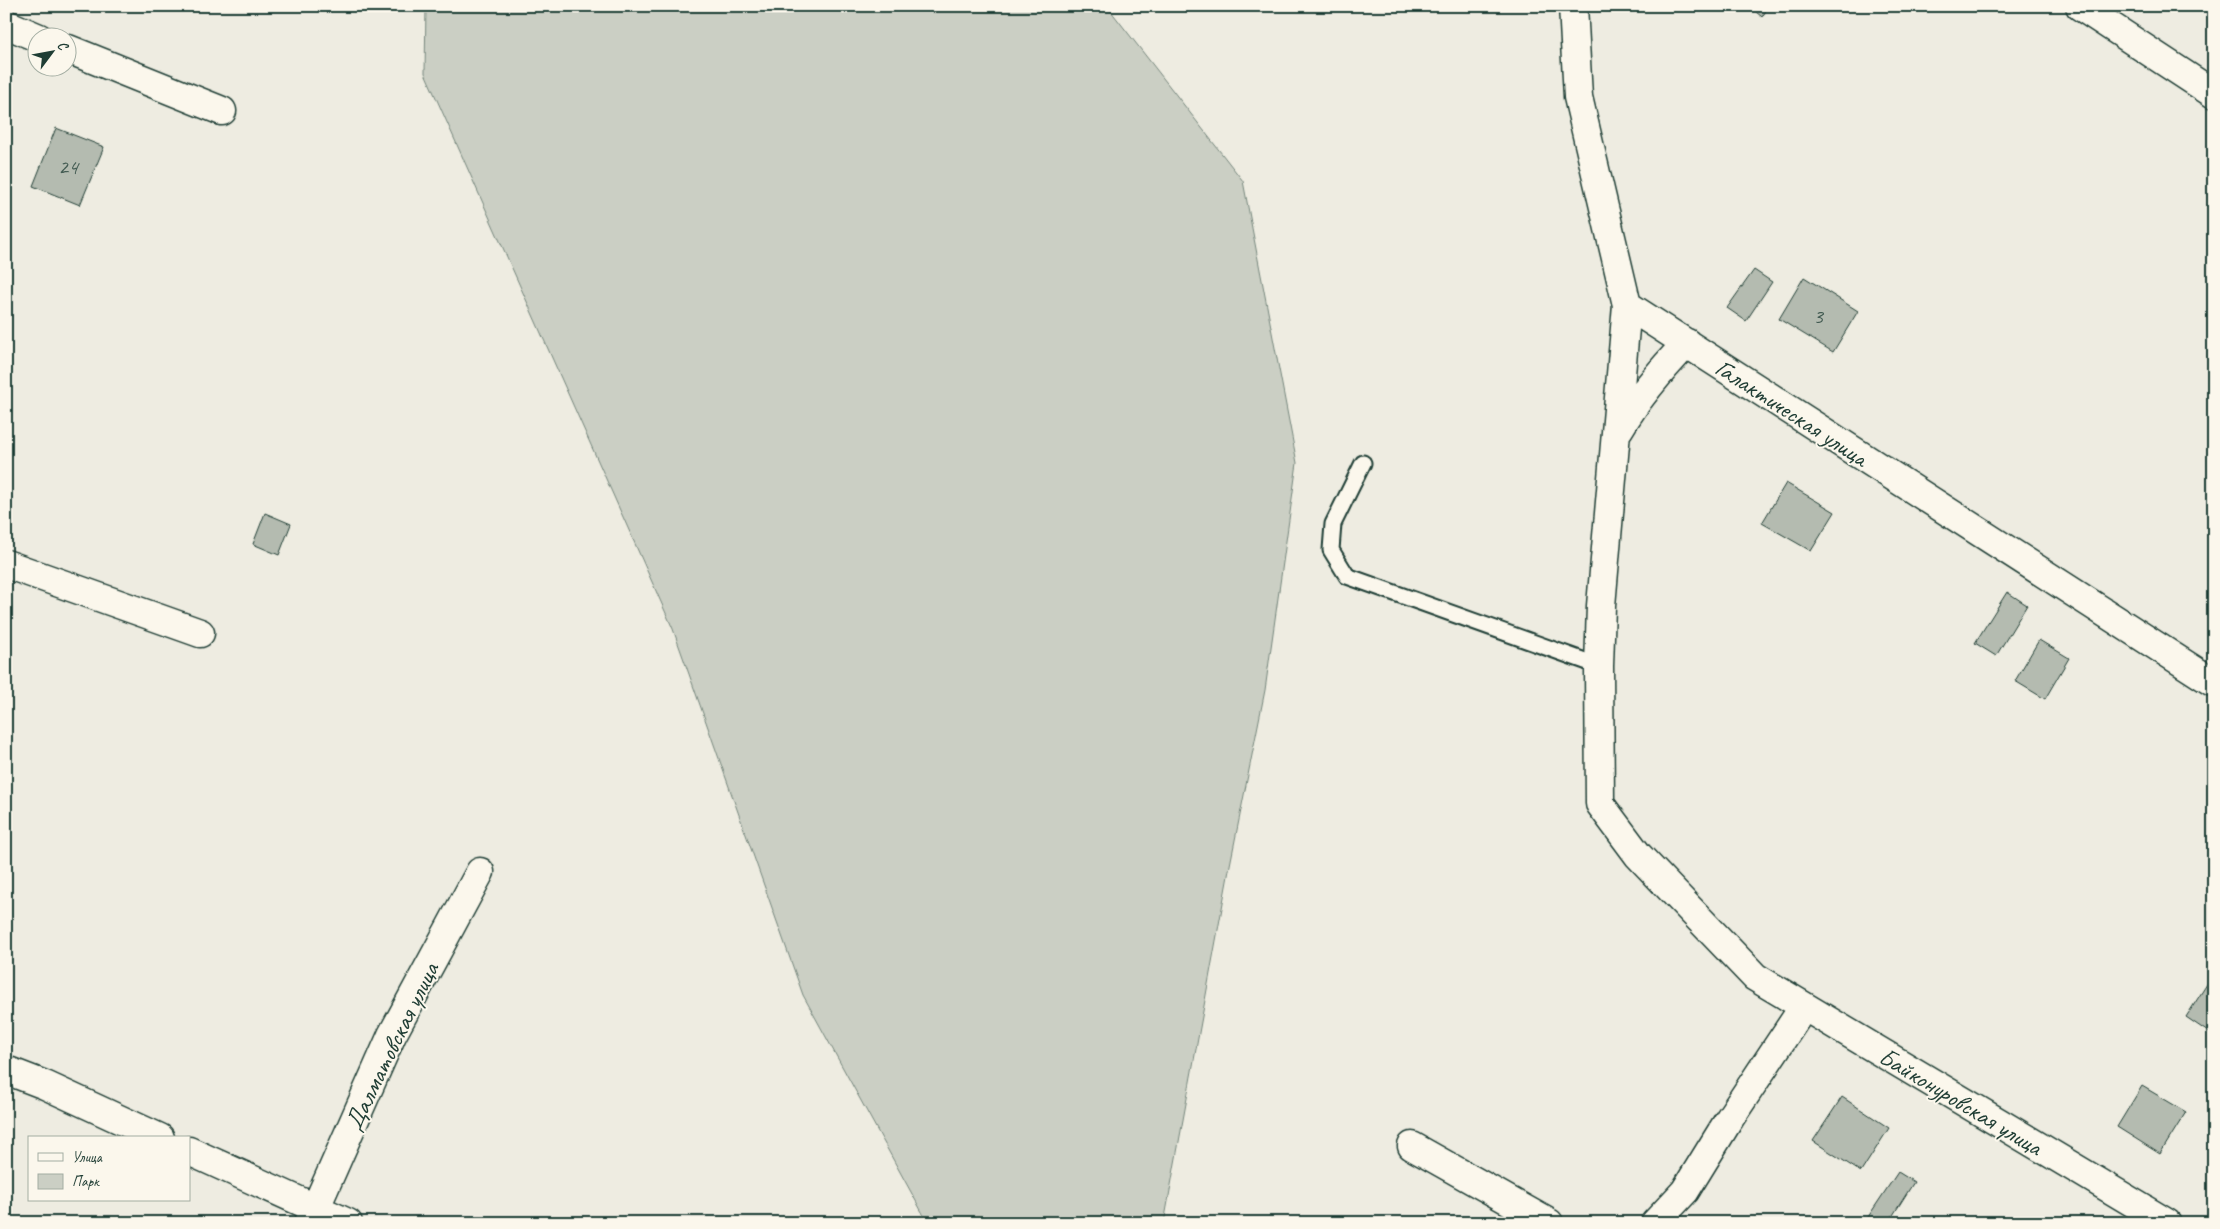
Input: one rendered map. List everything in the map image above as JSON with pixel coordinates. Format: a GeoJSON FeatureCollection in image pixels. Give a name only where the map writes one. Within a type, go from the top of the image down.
{"type":"FeatureCollection","features":[{"type":"Feature","properties":{"kind":"street"},"geometry":{"type":"LineString","coordinates":[[1573,6],[1578,97],[1627,304]]}},
{"type":"Feature","properties":{"kind":"street"},"geometry":{"type":"LineString","coordinates":[[2080,6],[2214,94]]}},
{"type":"Feature","properties":{"kind":"street"},"geometry":{"type":"LineString","coordinates":[[6,24],[28,33]]}},
{"type":"Feature","properties":{"kind":"street"},"geometry":{"type":"LineString","coordinates":[[78,53],[222,111]]}},
{"type":"Feature","properties":{"kind":"street","name":"Галактическая улица"},"geometry":{"type":"LineString","coordinates":[[1627,304],[2214,683]]}},
{"type":"Feature","properties":{"kind":"street","name":"Байконуровская улица"},"geometry":{"type":"LineString","coordinates":[[1627,304],[1601,606],[1599,666],[1600,804],[1638,855],[1755,978],[2167,1223]]}},
{"type":"Feature","properties":{"kind":"street"},"geometry":{"type":"LineString","coordinates":[[1617,433],[1630,411],[1664,367],[1687,343]]}},
{"type":"Feature","properties":{"kind":"street"},"geometry":{"type":"LineString","coordinates":[[6,564],[200,633]]}},
{"type":"Feature","properties":{"kind":"street","name":"Далматовская улица"},"geometry":{"type":"LineString","coordinates":[[312,1216],[392,1035],[480,872]]}},
{"type":"Feature","properties":{"kind":"street"},"geometry":{"type":"LineString","coordinates":[[1655,1223],[1685,1191],[1730,1118],[1803,1008]]}},
{"type":"Feature","properties":{"kind":"street"},"geometry":{"type":"LineString","coordinates":[[6,1070],[45,1085],[156,1136]]}},
{"type":"Feature","properties":{"kind":"street"},"geometry":{"type":"LineString","coordinates":[[1412,1146],[1549,1223]]}},
{"type":"Feature","properties":{"kind":"street"},"geometry":{"type":"LineString","coordinates":[[190,1152],[312,1216],[348,1223]]}},
{"type":"Feature","properties":{"kind":"lane"},"geometry":{"type":"LineString","coordinates":[[1364,463],[1333,524],[1331,550],[1347,576],[1599,666]]}},
{"type":"Feature","properties":{"kind":"green space"},"geometry":{"type":"Polygon","coordinates":[[[426,6],[1107,6],[1243,181],[1297,463],[1265,690],[1229,870],[1164,1223],[928,1223],[803,995],[673,629],[425,73],[426,6]]]}},
{"type":"Feature","properties":{"kind":"building"},"geometry":{"type":"Polygon","coordinates":[[[1749,6],[1769,6],[1762,17],[1749,6]]]}},
{"type":"Feature","properties":{"kind":"building"},"geometry":{"type":"Polygon","coordinates":[[[56,128],[104,147],[80,205],[33,186],[56,128]]]}},
{"type":"Feature","properties":{"kind":"building"},"geometry":{"type":"Polygon","coordinates":[[[1754,270],[1772,282],[1746,321],[1727,308],[1754,270]]]}},
{"type":"Feature","properties":{"kind":"building"},"geometry":{"type":"Polygon","coordinates":[[[1804,277],[1858,311],[1833,352],[1779,319],[1804,277]]]}},
{"type":"Feature","properties":{"kind":"building"},"geometry":{"type":"Polygon","coordinates":[[[1786,483],[1835,512],[1811,551],[1762,523],[1786,483]]]}},
{"type":"Feature","properties":{"kind":"building"},"geometry":{"type":"Polygon","coordinates":[[[265,513],[291,524],[279,555],[253,544],[265,513]]]}},
{"type":"Feature","properties":{"kind":"building"},"geometry":{"type":"Polygon","coordinates":[[[2007,592],[2027,605],[1996,656],[1975,643],[2007,592]]]}},
{"type":"Feature","properties":{"kind":"building"},"geometry":{"type":"Polygon","coordinates":[[[2039,640],[2069,658],[2045,699],[2015,681],[2039,640]]]}},
{"type":"Feature","properties":{"kind":"building"},"geometry":{"type":"Polygon","coordinates":[[[2209,981],[2214,983],[2214,1036],[2186,1017],[2209,981]]]}},
{"type":"Feature","properties":{"kind":"building"},"geometry":{"type":"Polygon","coordinates":[[[2142,1086],[2186,1112],[2160,1154],[2117,1127],[2142,1086]]]}},
{"type":"Feature","properties":{"kind":"building"},"geometry":{"type":"Polygon","coordinates":[[[1842,1097],[1889,1128],[1861,1172],[1813,1141],[1842,1097]]]}},
{"type":"Feature","properties":{"kind":"building"},"geometry":{"type":"Polygon","coordinates":[[[1898,1172],[1914,1182],[1888,1223],[1864,1223],[1898,1172]]]}}]}
